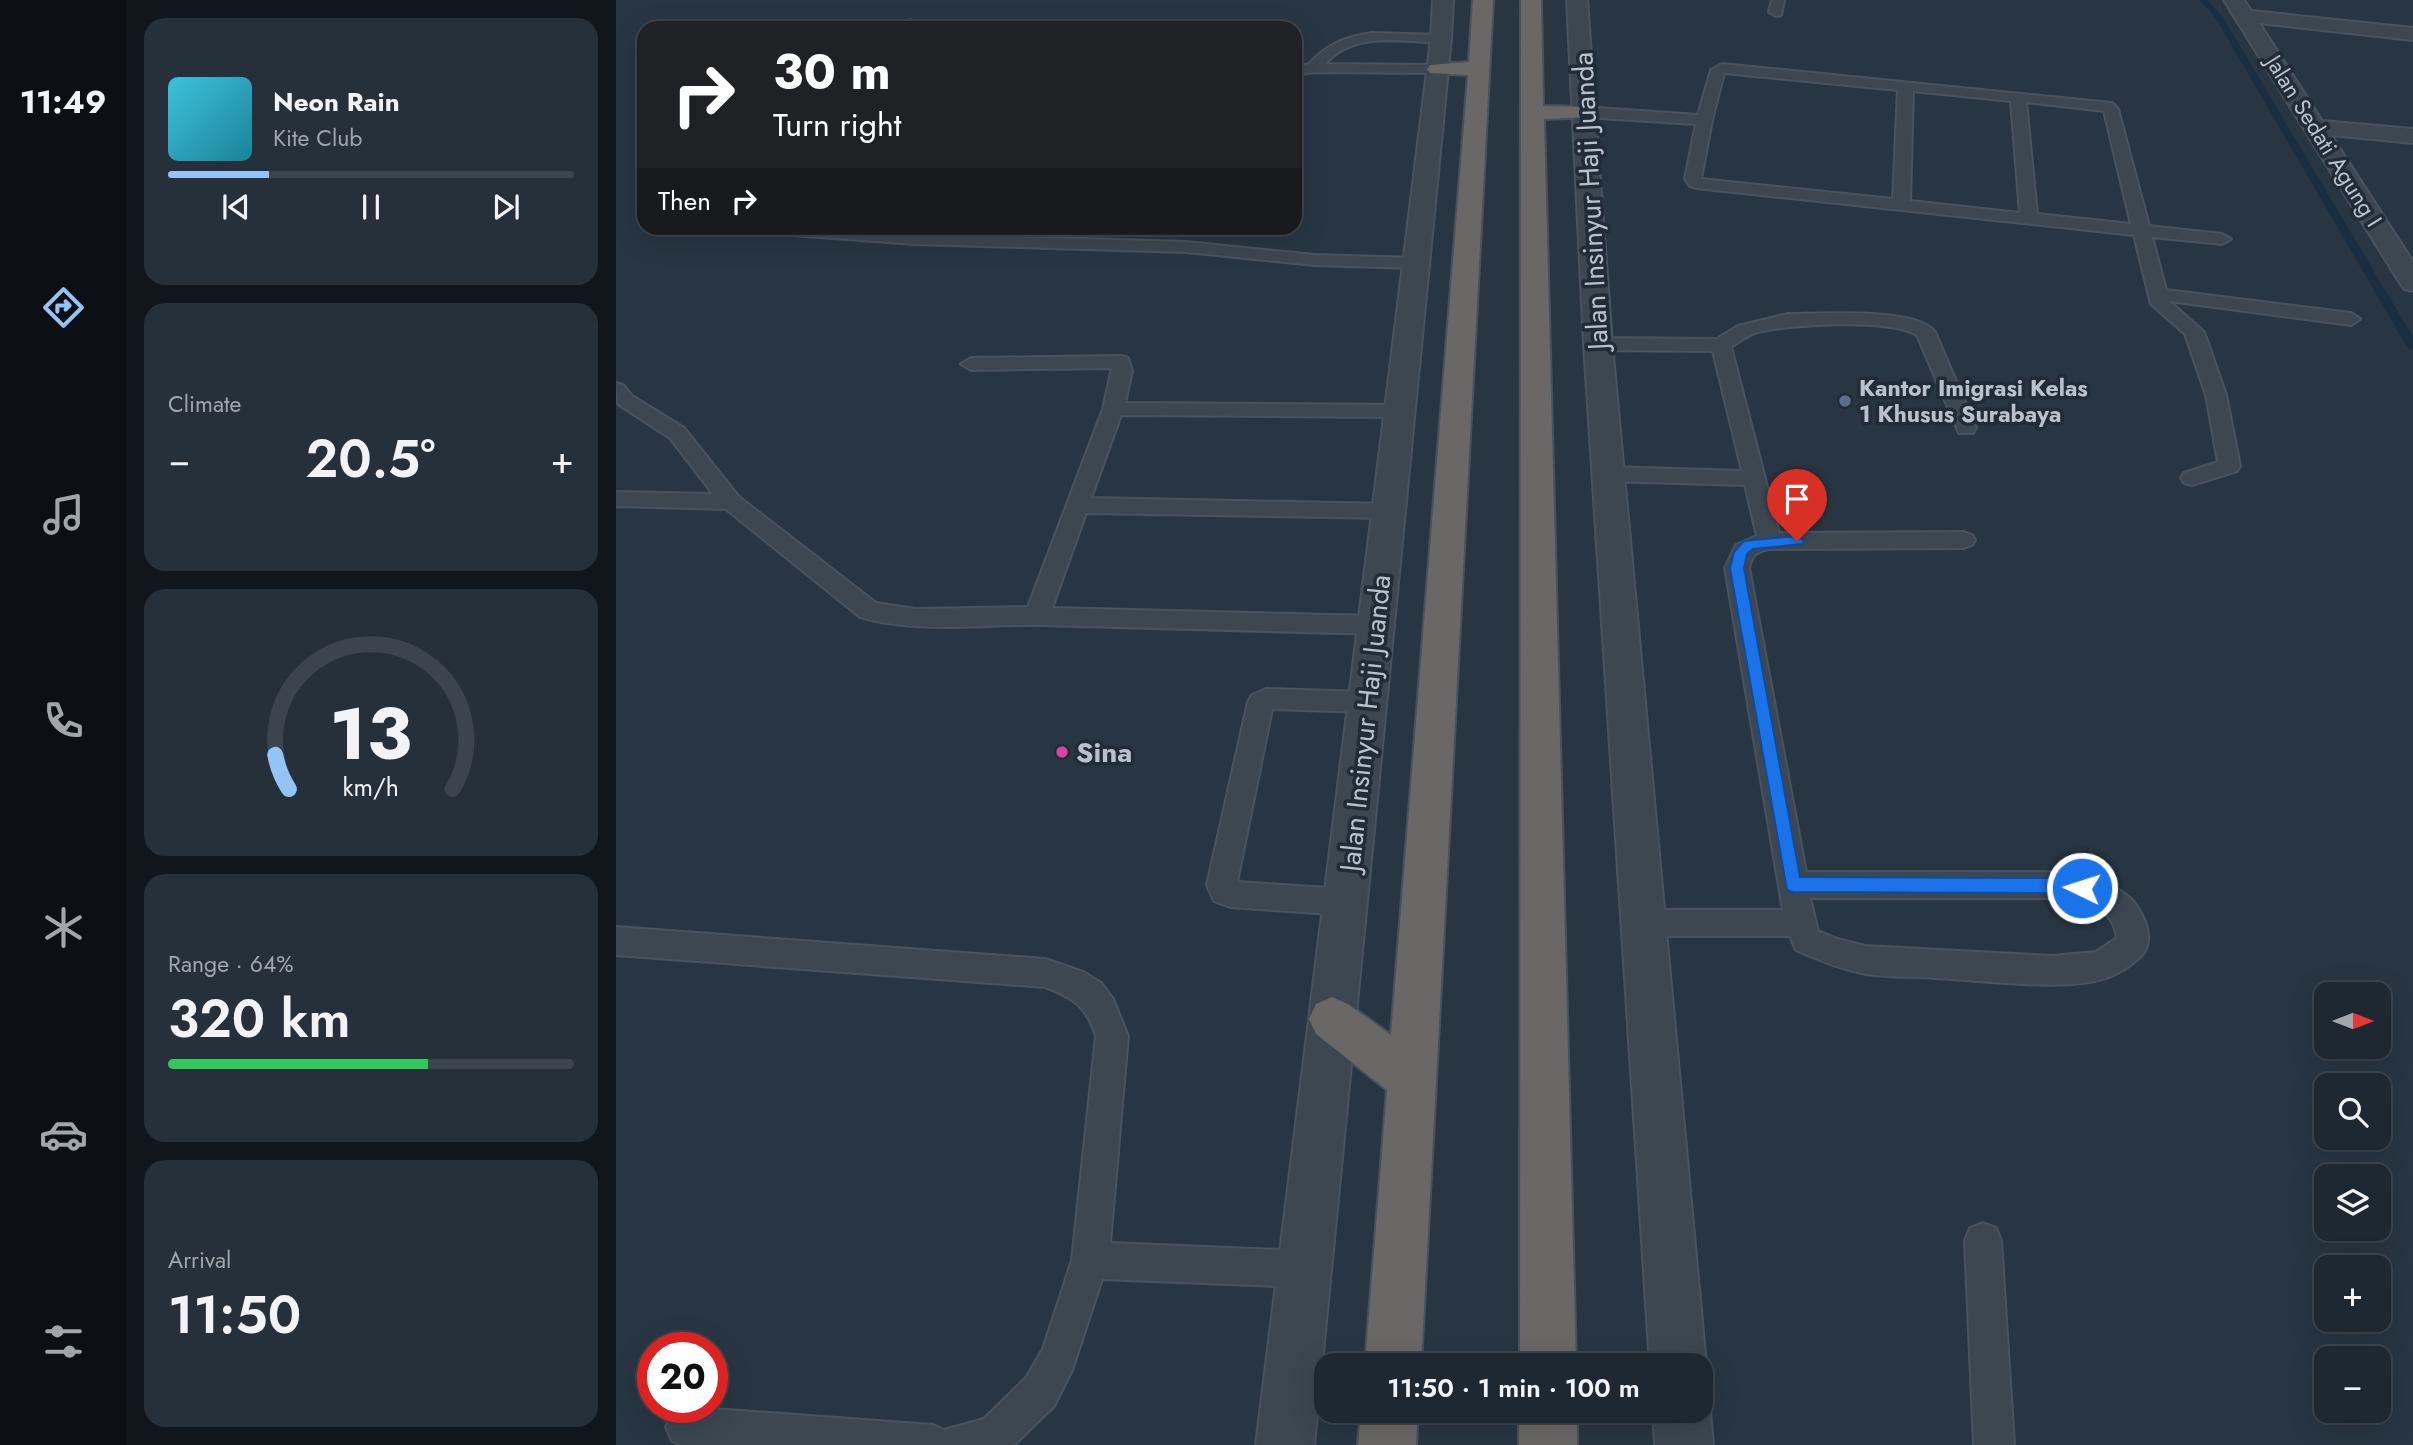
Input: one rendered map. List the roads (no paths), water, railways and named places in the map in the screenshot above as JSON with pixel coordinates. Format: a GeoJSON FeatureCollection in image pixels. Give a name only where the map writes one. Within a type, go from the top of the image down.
{"type":"FeatureCollection","features":[{"type":"Feature","properties":{"kind":"highway"},"geometry":{"type":"LineString","coordinates":[[1394,1353],[1483,0]]}},
{"type":"Feature","properties":{"kind":"highway","name":"Jalan Insinyur Haji Juanda"},"geometry":{"type":"LineString","coordinates":[[1531,0],[1548,1353]]}},
{"type":"Feature","properties":{"kind":"highway"},"geometry":{"type":"LineString","coordinates":[[1439,54],[1477,68]]}},
{"type":"Feature","properties":{"kind":"highway"},"geometry":{"type":"LineString","coordinates":[[1532,113],[1584,112]]}},
{"type":"Feature","properties":{"kind":"highway"},"geometry":{"type":"LineString","coordinates":[[1332,1019],[1412,1080]]}},
{"type":"Feature","properties":{"kind":"highway"},"geometry":{"type":"LineString","coordinates":[[1387,1445],[1389,1423]]}},
{"type":"Feature","properties":{"kind":"highway"},"geometry":{"type":"LineString","coordinates":[[1548,1423],[1548,1445]]}},
{"type":"Feature","properties":{"kind":"street","name":"Jalan Insinyur Haji Juanda"},"geometry":{"type":"LineString","coordinates":[[1284,1445],[1443,0]]}},
{"type":"Feature","properties":{"kind":"street","name":"Jalan Insinyur Haji Juanda"},"geometry":{"type":"LineString","coordinates":[[1577,0],[1598,344],[1677,1353]]}},
{"type":"Feature","properties":{"kind":"street"},"geometry":{"type":"LineString","coordinates":[[2239,8],[2413,34]]}},
{"type":"Feature","properties":{"kind":"street","name":"Jalan Sedati Agung I"},"geometry":{"type":"LineString","coordinates":[[2239,8],[2413,284]]}},
{"type":"Feature","properties":{"kind":"street"},"geometry":{"type":"LineString","coordinates":[[2325,41],[2413,50]]}},
{"type":"Feature","properties":{"kind":"street"},"geometry":{"type":"LineString","coordinates":[[2314,127],[2413,136]]}},
{"type":"Feature","properties":{"kind":"street"},"geometry":{"type":"LineString","coordinates":[[1682,1423],[1684,1445]]}},
{"type":"Feature","properties":{"kind":"lane"},"geometry":{"type":"LineString","coordinates":[[1314,68],[1322,56],[1335,47],[1360,38],[1439,54]]}},
{"type":"Feature","properties":{"kind":"lane"},"geometry":{"type":"LineString","coordinates":[[1302,70],[1439,54]]}},
{"type":"Feature","properties":{"kind":"lane"},"geometry":{"type":"LineString","coordinates":[[2192,478],[2229,466],[2216,395],[2194,332],[2160,304],[2141,231],[2111,109],[2096,103],[1722,68],[1717,70],[1693,179],[1696,183],[2141,231],[2222,239]]}},
{"type":"Feature","properties":{"kind":"lane"},"geometry":{"type":"LineString","coordinates":[[1900,205],[1906,85]]}},
{"type":"Feature","properties":{"kind":"lane"},"geometry":{"type":"LineString","coordinates":[[2018,96],[2029,219]]}},
{"type":"Feature","properties":{"kind":"lane"},"geometry":{"type":"LineString","coordinates":[[1584,112],[1704,120]]}},
{"type":"Feature","properties":{"kind":"lane"},"geometry":{"type":"LineString","coordinates":[[861,235],[1186,247],[1314,260],[1416,263]]}},
{"type":"Feature","properties":{"kind":"lane"},"geometry":{"type":"LineString","coordinates":[[2157,294],[2351,319]]}},
{"type":"Feature","properties":{"kind":"lane"},"geometry":{"type":"LineString","coordinates":[[1598,344],[1721,345],[1745,330],[1787,320],[1883,320],[1917,327],[1925,332],[1966,428]]}},
{"type":"Feature","properties":{"kind":"lane"},"geometry":{"type":"LineString","coordinates":[[1721,345],[1770,541]]}},
{"type":"Feature","properties":{"kind":"lane"},"geometry":{"type":"LineString","coordinates":[[971,364],[1121,362],[1122,371],[1113,409],[1037,616]]}},
{"type":"Feature","properties":{"kind":"lane"},"geometry":{"type":"LineString","coordinates":[[619,397],[677,433],[731,502],[869,611],[915,618],[1037,616],[1376,625]]}},
{"type":"Feature","properties":{"kind":"lane"},"geometry":{"type":"LineString","coordinates":[[1113,409],[1399,411]]}},
{"type":"Feature","properties":{"kind":"lane"},"geometry":{"type":"LineString","coordinates":[[1608,474],[1754,478]]}},
{"type":"Feature","properties":{"kind":"lane"},"geometry":{"type":"LineString","coordinates":[[616,499],[731,502]]}},
{"type":"Feature","properties":{"kind":"lane"},"geometry":{"type":"LineString","coordinates":[[1077,505],[1388,511]]}},
{"type":"Feature","properties":{"kind":"lane"},"geometry":{"type":"LineString","coordinates":[[1793,885],[2060,885],[2082,888],[2106,897],[2128,917],[2133,944],[2102,966],[2052,970],[1865,960],[1833,952],[1807,940],[1800,923],[1793,885],[1737,568],[1741,552],[1749,544],[1770,541],[1964,540]]}},
{"type":"Feature","properties":{"kind":"lane"},"geometry":{"type":"LineString","coordinates":[[1345,902],[1230,894],[1224,892],[1223,885],[1261,702],[1266,699],[1367,702]]}},
{"type":"Feature","properties":{"kind":"lane"},"geometry":{"type":"LineString","coordinates":[[1643,923],[1800,923]]}},
{"type":"Feature","properties":{"kind":"lane"},"geometry":{"type":"LineString","coordinates":[[619,947],[1045,973],[1081,985],[1104,1007],[1112,1037],[1090,1260],[1059,1357],[1040,1392],[994,1437],[955,1445]]}},
{"type":"Feature","properties":{"kind":"lane"},"geometry":{"type":"LineString","coordinates":[[1983,1241],[1994,1445]]}},
{"type":"Feature","properties":{"kind":"lane"},"geometry":{"type":"LineString","coordinates":[[1090,1260],[1304,1269]]}},
{"type":"Feature","properties":{"kind":"lane"},"geometry":{"type":"LineString","coordinates":[[686,1427],[933,1445]]}},
{"type":"Feature","properties":{"kind":"waterway"},"geometry":{"type":"LineString","coordinates":[[2204,0],[2220,19],[2413,347]]}},
{"type":"Feature","properties":{"kind":"place","name":"Kantor Imigrasi Kelas 1 Khusus Surabaya"},"geometry":{"type":"Point","coordinates":[1845,401]}},
{"type":"Feature","properties":{"kind":"place","name":"Sina"},"geometry":{"type":"Point","coordinates":[1062,752]}}]}
